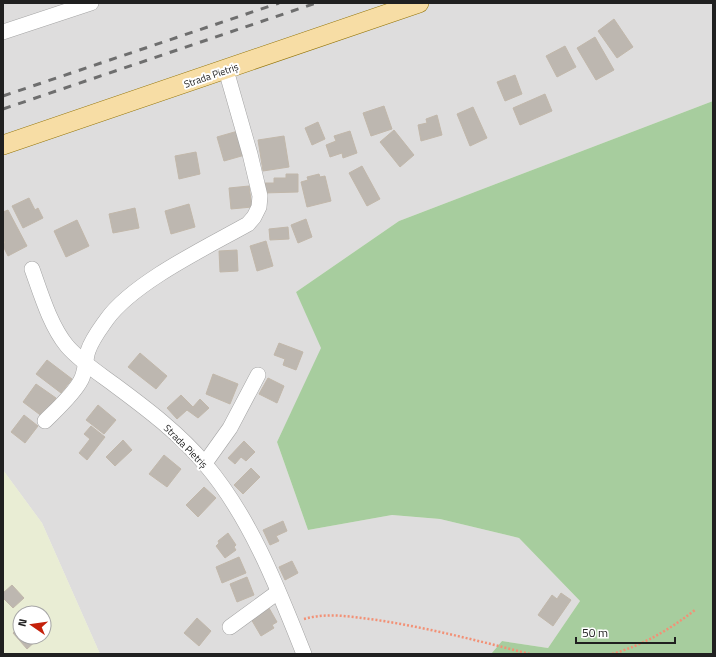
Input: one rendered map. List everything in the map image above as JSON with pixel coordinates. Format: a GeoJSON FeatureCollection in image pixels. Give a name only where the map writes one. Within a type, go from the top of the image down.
{"type":"FeatureCollection","features":[{"type":"Feature","properties":{"kind":"main road","name":"Strada Pietriș"},"geometry":{"type":"LineString","coordinates":[[3,145],[419,3]]}},
{"type":"Feature","properties":{"kind":"street"},"geometry":{"type":"LineString","coordinates":[[3,32],[91,3]]}},
{"type":"Feature","properties":{"kind":"street"},"geometry":{"type":"LineString","coordinates":[[45,421],[80,382],[84,374],[85,363],[94,338],[117,307],[127,298],[175,266],[248,224],[254,217],[259,207],[260,196],[250,154],[226,70]]}},
{"type":"Feature","properties":{"kind":"street","name":"Strada Pietriș"},"geometry":{"type":"LineString","coordinates":[[32,269],[56,328],[67,345],[85,363],[151,412],[205,463],[232,499],[292,622],[304,654]]}},
{"type":"Feature","properties":{"kind":"street"},"geometry":{"type":"LineString","coordinates":[[205,463],[230,428],[258,375]]}},
{"type":"Feature","properties":{"kind":"street"},"geometry":{"type":"LineString","coordinates":[[230,627],[278,592]]}},
{"type":"Feature","properties":{"kind":"path"},"geometry":{"type":"LineString","coordinates":[[612,654],[631,648],[658,636],[695,610]]}},
{"type":"Feature","properties":{"kind":"path"},"geometry":{"type":"LineString","coordinates":[[292,622],[329,615],[348,616],[451,634],[530,654]]}},
{"type":"Feature","properties":{"kind":"shaded area"},"geometry":{"type":"Polygon","coordinates":[[[3,3],[713,3],[713,101],[399,221],[296,292],[322,348],[277,442],[308,530],[392,515],[440,519],[519,538],[580,601],[548,648],[502,641],[491,654],[100,654],[42,523],[3,470],[3,3]]]}},
{"type":"Feature","properties":{"kind":"green space"},"geometry":{"type":"Polygon","coordinates":[[[713,101],[713,654],[491,654],[502,641],[548,648],[580,601],[519,538],[440,519],[392,515],[308,530],[277,442],[321,348],[296,292],[399,221],[713,101]]]}},
{"type":"Feature","properties":{"kind":"green space"},"geometry":{"type":"Polygon","coordinates":[[[3,470],[42,523],[100,654],[3,654],[3,470]]]}},
{"type":"Feature","properties":{"kind":"building"},"geometry":{"type":"Polygon","coordinates":[[[614,19],[633,47],[617,58],[598,31],[614,19]]]}},
{"type":"Feature","properties":{"kind":"building"},"geometry":{"type":"Polygon","coordinates":[[[595,37],[614,70],[596,80],[577,48],[595,37]]]}},
{"type":"Feature","properties":{"kind":"building"},"geometry":{"type":"Polygon","coordinates":[[[565,46],[576,67],[557,77],[546,56],[565,46]]]}},
{"type":"Feature","properties":{"kind":"building"},"geometry":{"type":"Polygon","coordinates":[[[515,75],[522,94],[505,101],[497,82],[515,75]]]}},
{"type":"Feature","properties":{"kind":"building"},"geometry":{"type":"Polygon","coordinates":[[[545,94],[552,111],[520,125],[513,108],[545,94]]]}},
{"type":"Feature","properties":{"kind":"building"},"geometry":{"type":"Polygon","coordinates":[[[384,106],[392,129],[371,136],[363,113],[384,106]]]}},
{"type":"Feature","properties":{"kind":"building"},"geometry":{"type":"Polygon","coordinates":[[[473,107],[487,138],[470,146],[457,114],[473,107]]]}},
{"type":"Feature","properties":{"kind":"building"},"geometry":{"type":"Polygon","coordinates":[[[437,115],[442,135],[421,141],[418,125],[427,123],[426,119],[437,115]]]}},
{"type":"Feature","properties":{"kind":"building"},"geometry":{"type":"Polygon","coordinates":[[[318,122],[325,139],[312,145],[305,128],[318,122]]]}},
{"type":"Feature","properties":{"kind":"building"},"geometry":{"type":"Polygon","coordinates":[[[394,130],[414,155],[400,167],[380,142],[394,130]]]}},
{"type":"Feature","properties":{"kind":"building"},"geometry":{"type":"Polygon","coordinates":[[[238,131],[245,155],[224,161],[217,137],[238,131]]]}},
{"type":"Feature","properties":{"kind":"building"},"geometry":{"type":"Polygon","coordinates":[[[350,131],[357,153],[343,158],[342,153],[330,157],[326,145],[336,141],[334,136],[350,131]]]}},
{"type":"Feature","properties":{"kind":"building"},"geometry":{"type":"Polygon","coordinates":[[[284,136],[289,167],[263,171],[258,140],[284,136]]]}},
{"type":"Feature","properties":{"kind":"building"},"geometry":{"type":"Polygon","coordinates":[[[196,152],[200,174],[179,179],[175,156],[196,152]]]}},
{"type":"Feature","properties":{"kind":"building"},"geometry":{"type":"Polygon","coordinates":[[[362,166],[380,199],[367,206],[349,173],[362,166]]]}},
{"type":"Feature","properties":{"kind":"building"},"geometry":{"type":"Polygon","coordinates":[[[286,174],[298,174],[298,192],[263,193],[263,183],[274,183],[274,178],[286,178],[286,174]]]}},
{"type":"Feature","properties":{"kind":"building"},"geometry":{"type":"Polygon","coordinates":[[[319,174],[320,177],[325,176],[331,201],[307,207],[301,182],[308,180],[307,177],[319,174]]]}},
{"type":"Feature","properties":{"kind":"building"},"geometry":{"type":"Polygon","coordinates":[[[249,186],[252,207],[231,209],[229,188],[249,186]]]}},
{"type":"Feature","properties":{"kind":"building"},"geometry":{"type":"Polygon","coordinates":[[[29,198],[35,210],[38,208],[43,218],[23,228],[12,206],[29,198]]]}},
{"type":"Feature","properties":{"kind":"building"},"geometry":{"type":"Polygon","coordinates":[[[189,204],[195,227],[171,234],[165,211],[189,204]]]}},
{"type":"Feature","properties":{"kind":"building"},"geometry":{"type":"Polygon","coordinates":[[[135,208],[139,228],[113,233],[109,214],[135,208]]]}},
{"type":"Feature","properties":{"kind":"building"},"geometry":{"type":"Polygon","coordinates":[[[8,210],[27,246],[8,256],[3,246],[5,242],[3,239],[3,212],[8,210]]]}},
{"type":"Feature","properties":{"kind":"building"},"geometry":{"type":"Polygon","coordinates":[[[306,219],[312,237],[298,243],[291,225],[306,219]]]}},
{"type":"Feature","properties":{"kind":"building"},"geometry":{"type":"Polygon","coordinates":[[[77,220],[89,246],[66,257],[54,231],[77,220]]]}},
{"type":"Feature","properties":{"kind":"building"},"geometry":{"type":"Polygon","coordinates":[[[288,227],[289,239],[270,240],[269,229],[288,227]]]}},
{"type":"Feature","properties":{"kind":"building"},"geometry":{"type":"Polygon","coordinates":[[[266,241],[273,266],[257,271],[250,246],[266,241]]]}},
{"type":"Feature","properties":{"kind":"building"},"geometry":{"type":"Polygon","coordinates":[[[237,250],[238,271],[220,272],[219,251],[237,250]]]}},
{"type":"Feature","properties":{"kind":"building"},"geometry":{"type":"Polygon","coordinates":[[[279,343],[303,352],[296,370],[283,365],[285,359],[274,355],[279,343]]]}},
{"type":"Feature","properties":{"kind":"building"},"geometry":{"type":"Polygon","coordinates":[[[140,353],[167,376],[156,389],[128,367],[140,353]]]}},
{"type":"Feature","properties":{"kind":"building"},"geometry":{"type":"Polygon","coordinates":[[[47,360],[72,379],[61,393],[36,374],[47,360]]]}},
{"type":"Feature","properties":{"kind":"building"},"geometry":{"type":"Polygon","coordinates":[[[213,374],[238,384],[230,404],[206,394],[213,374]]]}},
{"type":"Feature","properties":{"kind":"building"},"geometry":{"type":"Polygon","coordinates":[[[268,378],[284,386],[277,403],[259,394],[268,378]]]}},
{"type":"Feature","properties":{"kind":"building"},"geometry":{"type":"Polygon","coordinates":[[[36,384],[56,398],[43,417],[23,402],[36,384]]]}},
{"type":"Feature","properties":{"kind":"building"},"geometry":{"type":"Polygon","coordinates":[[[181,395],[193,407],[200,399],[209,408],[198,418],[187,410],[177,419],[167,408],[181,395]]]}},
{"type":"Feature","properties":{"kind":"building"},"geometry":{"type":"Polygon","coordinates":[[[98,405],[116,420],[104,434],[86,420],[98,405]]]}},
{"type":"Feature","properties":{"kind":"building"},"geometry":{"type":"Polygon","coordinates":[[[24,415],[38,426],[25,443],[11,432],[24,415]]]}},
{"type":"Feature","properties":{"kind":"building"},"geometry":{"type":"Polygon","coordinates":[[[91,426],[105,437],[87,460],[79,453],[90,439],[84,434],[91,426]]]}},
{"type":"Feature","properties":{"kind":"building"},"geometry":{"type":"Polygon","coordinates":[[[123,440],[132,450],[115,466],[106,457],[123,440]]]}},
{"type":"Feature","properties":{"kind":"building"},"geometry":{"type":"Polygon","coordinates":[[[244,441],[255,452],[246,461],[241,457],[235,464],[228,458],[244,441]]]}},
{"type":"Feature","properties":{"kind":"building"},"geometry":{"type":"Polygon","coordinates":[[[164,455],[181,469],[167,487],[149,474],[164,455]]]}},
{"type":"Feature","properties":{"kind":"building"},"geometry":{"type":"Polygon","coordinates":[[[251,468],[260,477],[243,494],[234,485],[251,468]]]}},
{"type":"Feature","properties":{"kind":"building"},"geometry":{"type":"Polygon","coordinates":[[[204,487],[216,498],[198,517],[186,505],[204,487]]]}},
{"type":"Feature","properties":{"kind":"building"},"geometry":{"type":"Polygon","coordinates":[[[283,521],[287,531],[276,536],[279,541],[270,545],[263,530],[283,521]]]}},
{"type":"Feature","properties":{"kind":"building"},"geometry":{"type":"Polygon","coordinates":[[[228,533],[236,545],[234,547],[236,550],[225,558],[216,546],[219,543],[218,541],[228,533]]]}},
{"type":"Feature","properties":{"kind":"building"},"geometry":{"type":"Polygon","coordinates":[[[239,557],[246,573],[222,583],[216,567],[239,557]]]}},
{"type":"Feature","properties":{"kind":"building"},"geometry":{"type":"Polygon","coordinates":[[[292,561],[298,573],[285,580],[279,567],[292,561]]]}},
{"type":"Feature","properties":{"kind":"building"},"geometry":{"type":"Polygon","coordinates":[[[247,577],[254,595],[237,602],[230,584],[247,577]]]}},
{"type":"Feature","properties":{"kind":"building"},"geometry":{"type":"Polygon","coordinates":[[[12,585],[24,598],[16,605],[12,605],[12,607],[3,598],[3,593],[12,585]]]}},
{"type":"Feature","properties":{"kind":"building"},"geometry":{"type":"Polygon","coordinates":[[[561,593],[571,600],[553,626],[538,615],[552,595],[557,599],[561,593]]]}},
{"type":"Feature","properties":{"kind":"building"},"geometry":{"type":"Polygon","coordinates":[[[269,608],[277,622],[272,625],[274,628],[261,636],[251,619],[269,608]]]}},
{"type":"Feature","properties":{"kind":"building"},"geometry":{"type":"Polygon","coordinates":[[[197,618],[211,631],[199,646],[184,633],[197,618]]]}},
{"type":"Feature","properties":{"kind":"building"},"geometry":{"type":"Polygon","coordinates":[[[24,645],[31,645],[27,649],[24,645]]]}},
{"type":"Feature","properties":{"kind":"railway"},"geometry":{"type":"LineString","coordinates":[[3,96],[279,3]]}},
{"type":"Feature","properties":{"kind":"railway"},"geometry":{"type":"LineString","coordinates":[[3,109],[316,3]]}}]}
